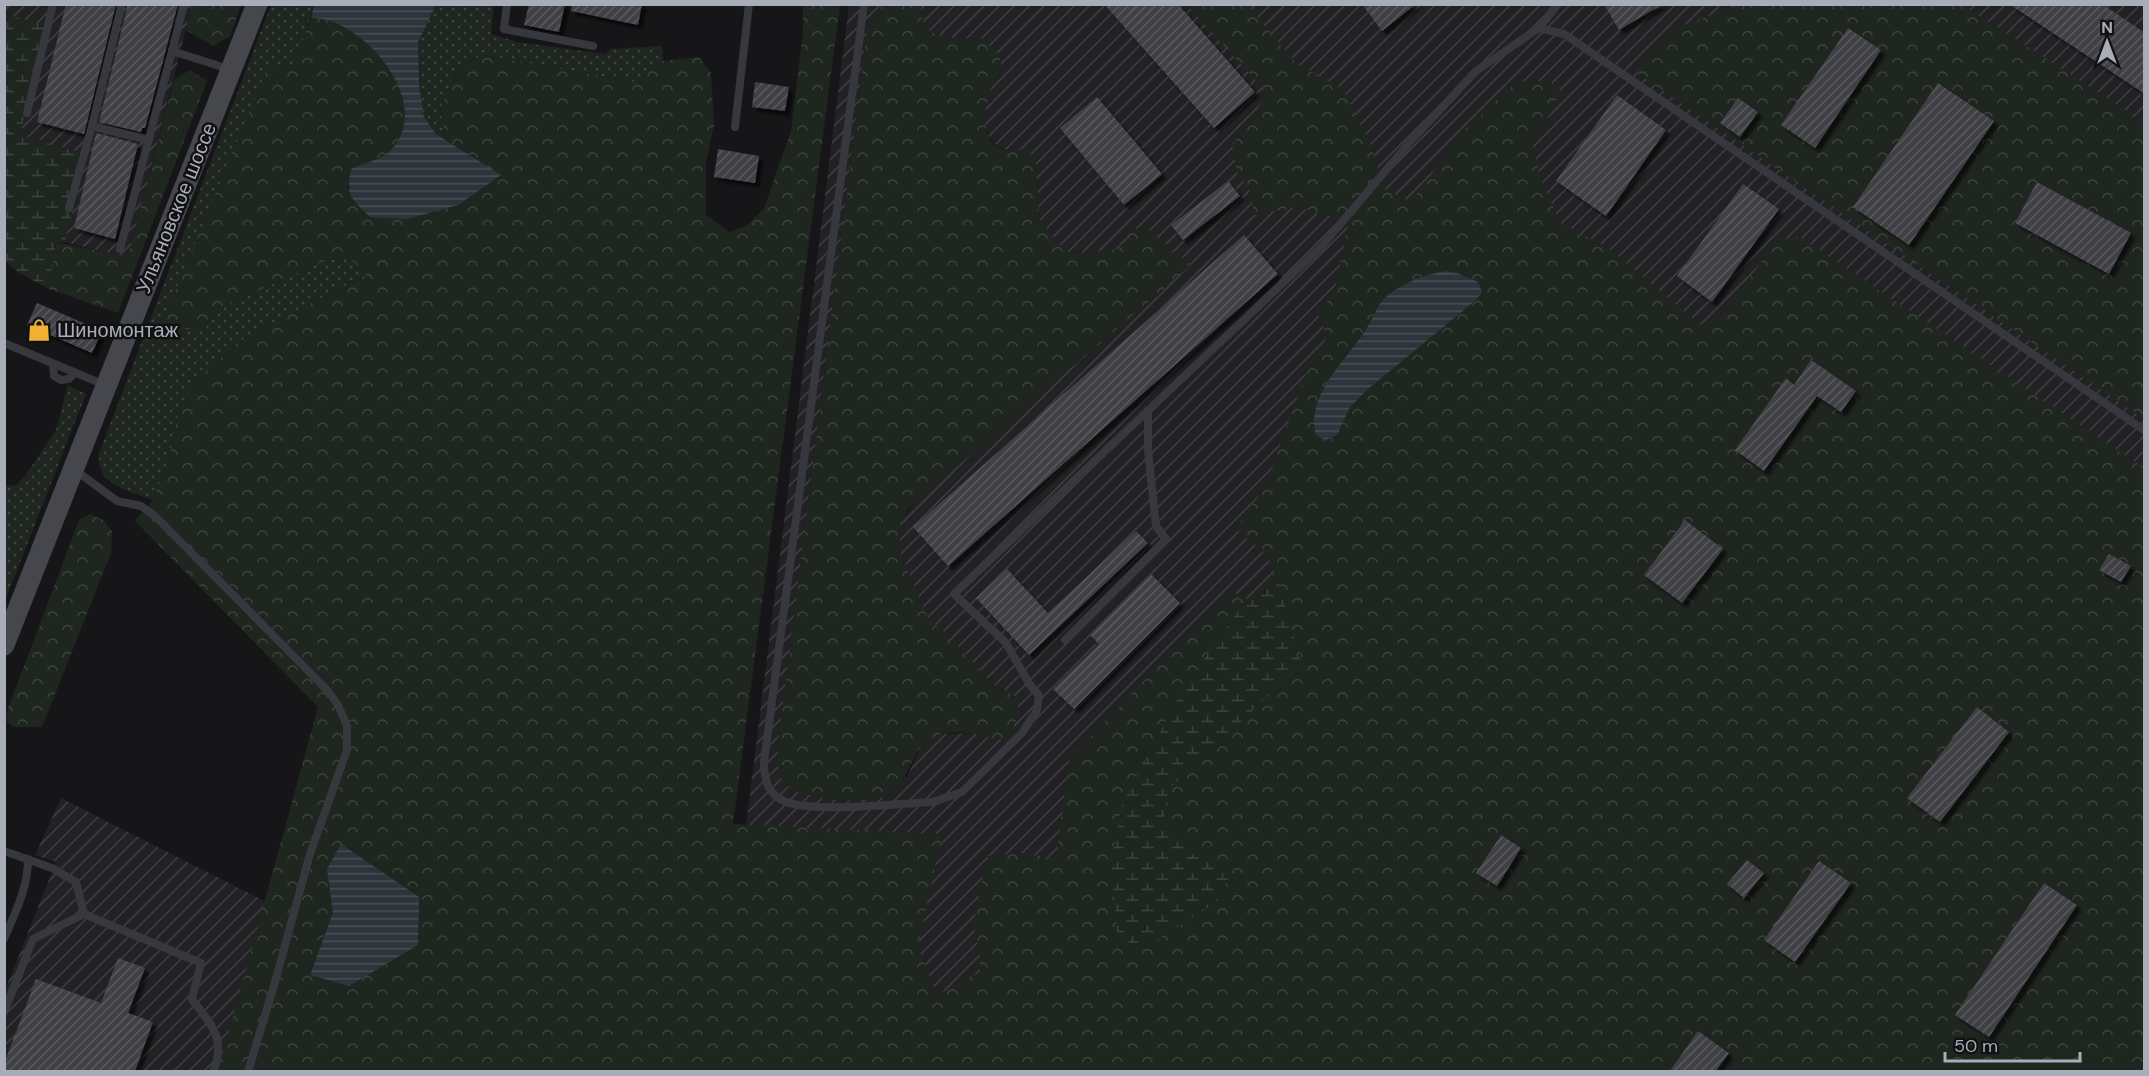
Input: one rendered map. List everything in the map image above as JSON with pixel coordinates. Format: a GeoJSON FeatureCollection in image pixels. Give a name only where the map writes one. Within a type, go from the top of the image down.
{"type":"FeatureCollection","features":[{"type":"Feature","properties":{"kind":"main road","name":"Ульяновское шоссе"},"geometry":{"type":"LineString","coordinates":[[4,645],[257,4]]}},
{"type":"Feature","properties":{"kind":"lane"},"geometry":{"type":"LineString","coordinates":[[27,112],[53,4]]}},
{"type":"Feature","properties":{"kind":"lane"},"geometry":{"type":"LineString","coordinates":[[69,208],[122,4]]}},
{"type":"Feature","properties":{"kind":"lane"},"geometry":{"type":"LineString","coordinates":[[120,249],[184,4]]}},
{"type":"Feature","properties":{"kind":"lane"},"geometry":{"type":"LineString","coordinates":[[507,4],[504,29],[593,46]]}},
{"type":"Feature","properties":{"kind":"lane"},"geometry":{"type":"LineString","coordinates":[[735,127],[749,4]]}},
{"type":"Feature","properties":{"kind":"lane"},"geometry":{"type":"LineString","coordinates":[[864,4],[764,762],[764,775],[769,788],[779,799],[806,807],[933,802],[948,798],[962,792],[1022,733],[1037,710],[1040,695],[1030,685],[1006,644],[954,594],[1321,247],[1409,143],[1476,71],[1539,28],[1558,4]]}},
{"type":"Feature","properties":{"kind":"lane"},"geometry":{"type":"LineString","coordinates":[[1539,28],[1564,34],[2145,430]]}},
{"type":"Feature","properties":{"kind":"lane"},"geometry":{"type":"LineString","coordinates":[[172,51],[231,69]]}},
{"type":"Feature","properties":{"kind":"lane"},"geometry":{"type":"LineString","coordinates":[[92,126],[149,140]]}},
{"type":"Feature","properties":{"kind":"lane"},"geometry":{"type":"LineString","coordinates":[[4,343],[53,364],[54,376],[61,380],[69,379],[75,373],[106,386]]}},
{"type":"Feature","properties":{"kind":"lane"},"geometry":{"type":"LineString","coordinates":[[1065,640],[1166,539],[1156,526],[1148,450],[1148,411]]}},
{"type":"Feature","properties":{"kind":"lane"},"geometry":{"type":"LineString","coordinates":[[74,469],[117,501],[141,506],[156,518],[328,691],[338,705],[347,726],[347,750],[309,854],[275,982],[248,1071]]}},
{"type":"Feature","properties":{"kind":"lane"},"geometry":{"type":"LineString","coordinates":[[4,851],[52,868],[76,882],[84,914]]}},
{"type":"Feature","properties":{"kind":"lane"},"geometry":{"type":"LineString","coordinates":[[4,939],[24,891],[28,877],[28,859]]}},
{"type":"Feature","properties":{"kind":"lane"},"geometry":{"type":"LineString","coordinates":[[4,1012],[33,939],[84,914],[201,963],[192,999],[218,1036],[220,1056],[213,1071]]}},
{"type":"Feature","properties":{"kind":"shaded area"},"geometry":{"type":"Polygon","coordinates":[[[4,5],[192,5],[128,258],[65,242],[85,154],[20,135],[46,27],[5,14],[4,5]]]}},
{"type":"Feature","properties":{"kind":"shaded area"},"geometry":{"type":"Polygon","coordinates":[[[314,5],[436,5],[418,42],[419,84],[424,117],[436,134],[501,175],[458,205],[407,219],[370,217],[359,206],[350,191],[351,169],[385,155],[402,133],[405,112],[400,90],[388,68],[372,48],[352,32],[332,22],[311,18],[314,5]]]}},
{"type":"Feature","properties":{"kind":"shaded area"},"geometry":{"type":"Polygon","coordinates":[[[849,5],[882,5],[867,30],[778,744],[842,799],[907,777],[920,749],[930,738],[944,734],[975,733],[1005,740],[1018,698],[992,684],[951,638],[928,618],[899,550],[900,521],[1125,243],[1112,250],[1084,253],[1069,252],[1057,243],[1039,218],[1035,158],[999,148],[989,137],[984,123],[987,94],[1002,70],[982,38],[953,39],[937,36],[924,28],[920,5],[2144,5],[2144,1071],[715,1072],[849,5]]]}},
{"type":"Feature","properties":{"kind":"shaded area"},"geometry":{"type":"Polygon","coordinates":[[[1447,271],[1478,282],[1482,292],[1476,300],[1368,389],[1350,407],[1337,435],[1326,440],[1316,435],[1314,420],[1323,391],[1368,326],[1381,302],[1409,282],[1447,271]]]}},
{"type":"Feature","properties":{"kind":"shaded area"},"geometry":{"type":"Polygon","coordinates":[[[61,798],[278,908],[226,1071],[5,1072],[5,990],[56,862],[35,855],[61,798]]]}},
{"type":"Feature","properties":{"kind":"shaded area"},"geometry":{"type":"Polygon","coordinates":[[[341,844],[419,897],[418,945],[349,986],[310,975],[333,912],[327,869],[341,844]]]}},
{"type":"Feature","properties":{"kind":"green space"},"geometry":{"type":"Polygon","coordinates":[[[192,5],[241,5],[230,36],[213,46],[186,30],[192,5]]]}},
{"type":"Feature","properties":{"kind":"green space"},"geometry":{"type":"Polygon","coordinates":[[[271,5],[314,5],[218,309],[319,263],[346,255],[366,275],[247,336],[179,406],[170,455],[153,500],[108,480],[99,464],[99,453],[271,5]]]}},
{"type":"Feature","properties":{"kind":"green space"},"geometry":{"type":"Polygon","coordinates":[[[436,5],[494,5],[491,34],[517,42],[605,54],[611,49],[662,46],[663,61],[636,82],[483,55],[458,67],[440,109],[446,140],[436,134],[424,117],[419,84],[418,42],[436,5]]]}},
{"type":"Feature","properties":{"kind":"green space"},"geometry":{"type":"Polygon","coordinates":[[[803,5],[840,5],[733,824],[942,834],[918,947],[937,995],[980,972],[980,953],[973,925],[987,856],[1022,853],[1056,859],[1069,759],[1230,591],[1247,599],[1186,684],[1122,804],[1147,946],[1217,902],[1231,872],[1188,852],[1164,818],[1168,790],[1302,664],[1275,572],[1265,553],[1236,529],[1265,486],[1309,366],[1327,337],[1318,313],[1334,293],[1349,221],[1296,207],[1255,215],[1249,190],[1237,173],[1232,144],[1253,122],[1265,91],[1187,5],[1247,5],[1297,64],[1343,89],[1371,146],[1384,189],[1411,202],[1463,131],[1517,81],[1546,81],[1561,87],[1551,113],[1532,142],[1539,172],[1559,222],[1610,249],[1700,325],[1724,315],[1777,239],[1800,237],[2144,468],[2144,1071],[218,1071],[318,707],[135,521],[153,500],[170,455],[179,406],[201,375],[247,336],[366,275],[346,255],[319,263],[218,309],[205,329],[171,329],[163,320],[267,69],[293,65],[311,18],[332,22],[353,32],[372,48],[389,68],[400,90],[405,112],[402,133],[385,155],[351,169],[347,188],[500,175],[446,140],[440,109],[458,67],[483,55],[636,82],[663,61],[699,57],[711,73],[714,125],[706,162],[706,215],[730,232],[746,226],[764,208],[791,131],[803,32],[803,5]],[[1416,278],[1389,294],[1378,305],[1370,324],[1353,350],[1331,374],[1315,416],[1337,435],[1350,407],[1368,389],[1476,300],[1416,278]],[[333,912],[310,974],[349,986],[333,912]]]}},
{"type":"Feature","properties":{"kind":"green space"},"geometry":{"type":"Polygon","coordinates":[[[882,5],[920,5],[924,28],[952,38],[982,38],[999,55],[1002,70],[994,82],[985,112],[989,139],[997,147],[1009,151],[1026,148],[1035,158],[1039,218],[1057,243],[1069,252],[1112,250],[1125,243],[1130,231],[1144,226],[1191,265],[908,509],[900,521],[899,550],[928,618],[951,638],[992,684],[1018,698],[1017,716],[1005,740],[959,732],[941,734],[932,738],[918,751],[905,777],[893,792],[874,799],[848,801],[804,794],[785,784],[778,770],[778,744],[867,30],[882,5]]]}},
{"type":"Feature","properties":{"kind":"green space"},"geometry":{"type":"Polygon","coordinates":[[[1739,5],[1963,5],[2144,122],[2144,419],[1637,73],[1670,30],[1739,5]]]}},
{"type":"Feature","properties":{"kind":"green space"},"geometry":{"type":"Polygon","coordinates":[[[4,14],[46,26],[20,135],[85,154],[65,242],[56,242],[49,289],[16,271],[5,261],[4,14]]]}},
{"type":"Feature","properties":{"kind":"green space"},"geometry":{"type":"Polygon","coordinates":[[[190,70],[207,81],[118,313],[49,289],[56,242],[128,257],[174,80],[190,70]]]}},
{"type":"Feature","properties":{"kind":"green space"},"geometry":{"type":"Polygon","coordinates":[[[68,385],[86,394],[5,601],[5,486],[16,485],[25,476],[56,430],[68,385]]]}},
{"type":"Feature","properties":{"kind":"green space"},"geometry":{"type":"Polygon","coordinates":[[[90,514],[103,520],[112,531],[111,553],[42,727],[13,727],[7,722],[6,714],[79,520],[90,514]]]}},
{"type":"Feature","properties":{"kind":"green space"},"geometry":{"type":"Polygon","coordinates":[[[1275,572],[1302,664],[1168,790],[1164,818],[1188,852],[1232,872],[1217,902],[1147,946],[1118,940],[1111,861],[1122,804],[1186,684],[1247,599],[1275,572]]]}},
{"type":"Feature","properties":{"kind":"building"},"geometry":{"type":"Polygon","coordinates":[[[66,4],[116,4],[84,134],[37,122],[66,4]]]}},
{"type":"Feature","properties":{"kind":"building"},"geometry":{"type":"Polygon","coordinates":[[[128,4],[178,4],[145,128],[142,128],[141,132],[99,122],[128,4]]]}},
{"type":"Feature","properties":{"kind":"building"},"geometry":{"type":"Polygon","coordinates":[[[529,4],[565,4],[559,32],[524,25],[529,4]]]}},
{"type":"Feature","properties":{"kind":"building"},"geometry":{"type":"Polygon","coordinates":[[[572,4],[642,4],[638,25],[571,11],[572,4]]]}},
{"type":"Feature","properties":{"kind":"building"},"geometry":{"type":"Polygon","coordinates":[[[1104,4],[1178,4],[1255,92],[1214,128],[1104,4]]]}},
{"type":"Feature","properties":{"kind":"building"},"geometry":{"type":"Polygon","coordinates":[[[1362,4],[1416,4],[1382,31],[1362,4]]]}},
{"type":"Feature","properties":{"kind":"building"},"geometry":{"type":"Polygon","coordinates":[[[1604,4],[1663,4],[1619,30],[1604,4]]]}},
{"type":"Feature","properties":{"kind":"building"},"geometry":{"type":"Polygon","coordinates":[[[2009,4],[2102,4],[2145,33],[2145,94],[2009,4]]]}},
{"type":"Feature","properties":{"kind":"building"},"geometry":{"type":"Polygon","coordinates":[[[1848,28],[1881,50],[1815,148],[1781,125],[1848,28]]]}},
{"type":"Feature","properties":{"kind":"building"},"geometry":{"type":"Polygon","coordinates":[[[755,82],[789,87],[785,111],[752,107],[755,82]]]}},
{"type":"Feature","properties":{"kind":"building"},"geometry":{"type":"Polygon","coordinates":[[[1938,83],[1994,121],[1909,245],[1853,207],[1938,83]]]}},
{"type":"Feature","properties":{"kind":"building"},"geometry":{"type":"Polygon","coordinates":[[[1617,95],[1666,130],[1606,216],[1556,181],[1617,95]]]}},
{"type":"Feature","properties":{"kind":"building"},"geometry":{"type":"Polygon","coordinates":[[[1097,97],[1162,174],[1124,205],[1060,128],[1097,97]]]}},
{"type":"Feature","properties":{"kind":"building"},"geometry":{"type":"Polygon","coordinates":[[[1738,98],[1758,112],[1740,137],[1720,123],[1738,98]]]}},
{"type":"Feature","properties":{"kind":"building"},"geometry":{"type":"Polygon","coordinates":[[[96,133],[138,144],[115,239],[74,228],[96,133]]]}},
{"type":"Feature","properties":{"kind":"building"},"geometry":{"type":"Polygon","coordinates":[[[718,149],[759,156],[755,183],[714,177],[718,149]]]}},
{"type":"Feature","properties":{"kind":"building"},"geometry":{"type":"Polygon","coordinates":[[[1228,181],[1240,196],[1183,240],[1171,225],[1228,181]]]}},
{"type":"Feature","properties":{"kind":"building"},"geometry":{"type":"Polygon","coordinates":[[[2037,182],[2131,233],[2109,274],[2015,223],[2037,182]]]}},
{"type":"Feature","properties":{"kind":"building"},"geometry":{"type":"Polygon","coordinates":[[[1743,184],[1779,209],[1712,302],[1677,276],[1743,184]]]}},
{"type":"Feature","properties":{"kind":"building"},"geometry":{"type":"Polygon","coordinates":[[[1244,235],[1278,274],[948,566],[913,527],[1244,235]]]}},
{"type":"Feature","properties":{"kind":"building"},"geometry":{"type":"Polygon","coordinates":[[[37,303],[102,331],[92,353],[27,325],[37,303]]]}},
{"type":"Feature","properties":{"kind":"building"},"geometry":{"type":"Polygon","coordinates":[[[1811,360],[1856,391],[1841,412],[1817,396],[1764,471],[1735,450],[1786,378],[1794,385],[1811,360]]]}},
{"type":"Feature","properties":{"kind":"building"},"geometry":{"type":"Polygon","coordinates":[[[1685,520],[1723,549],[1682,603],[1644,575],[1685,520]]]}},
{"type":"Feature","properties":{"kind":"building"},"geometry":{"type":"Polygon","coordinates":[[[1136,531],[1148,543],[1029,655],[976,598],[1007,569],[1048,613],[1136,531]]]}},
{"type":"Feature","properties":{"kind":"building"},"geometry":{"type":"Polygon","coordinates":[[[2109,554],[2131,566],[2121,582],[2099,570],[2109,554]]]}},
{"type":"Feature","properties":{"kind":"building"},"geometry":{"type":"Polygon","coordinates":[[[1151,574],[1180,603],[1074,709],[1053,689],[1099,644],[1090,635],[1151,574]]]}},
{"type":"Feature","properties":{"kind":"building"},"geometry":{"type":"Polygon","coordinates":[[[1977,707],[2009,732],[1940,822],[1907,798],[1977,707]]]}},
{"type":"Feature","properties":{"kind":"building"},"geometry":{"type":"Polygon","coordinates":[[[1501,835],[1521,848],[1497,886],[1476,873],[1501,835]]]}},
{"type":"Feature","properties":{"kind":"building"},"geometry":{"type":"Polygon","coordinates":[[[1747,860],[1764,873],[1744,898],[1727,884],[1747,860]]]}},
{"type":"Feature","properties":{"kind":"building"},"geometry":{"type":"Polygon","coordinates":[[[1819,861],[1851,883],[1795,962],[1764,940],[1819,861]]]}},
{"type":"Feature","properties":{"kind":"building"},"geometry":{"type":"Polygon","coordinates":[[[2044,883],[2077,905],[1989,1037],[1955,1015],[2044,883]]]}},
{"type":"Feature","properties":{"kind":"building"},"geometry":{"type":"Polygon","coordinates":[[[118,958],[145,968],[128,1013],[153,1022],[135,1071],[4,1071],[4,1064],[36,979],[101,1003],[118,958]]]}},
{"type":"Feature","properties":{"kind":"building"},"geometry":{"type":"Polygon","coordinates":[[[1698,1031],[1729,1053],[1716,1071],[1670,1071],[1698,1031]]]}},
{"type":"Feature","properties":{"kind":"place","name":"Шиномонтаж"},"geometry":{"type":"Point","coordinates":[39,330]}}]}
